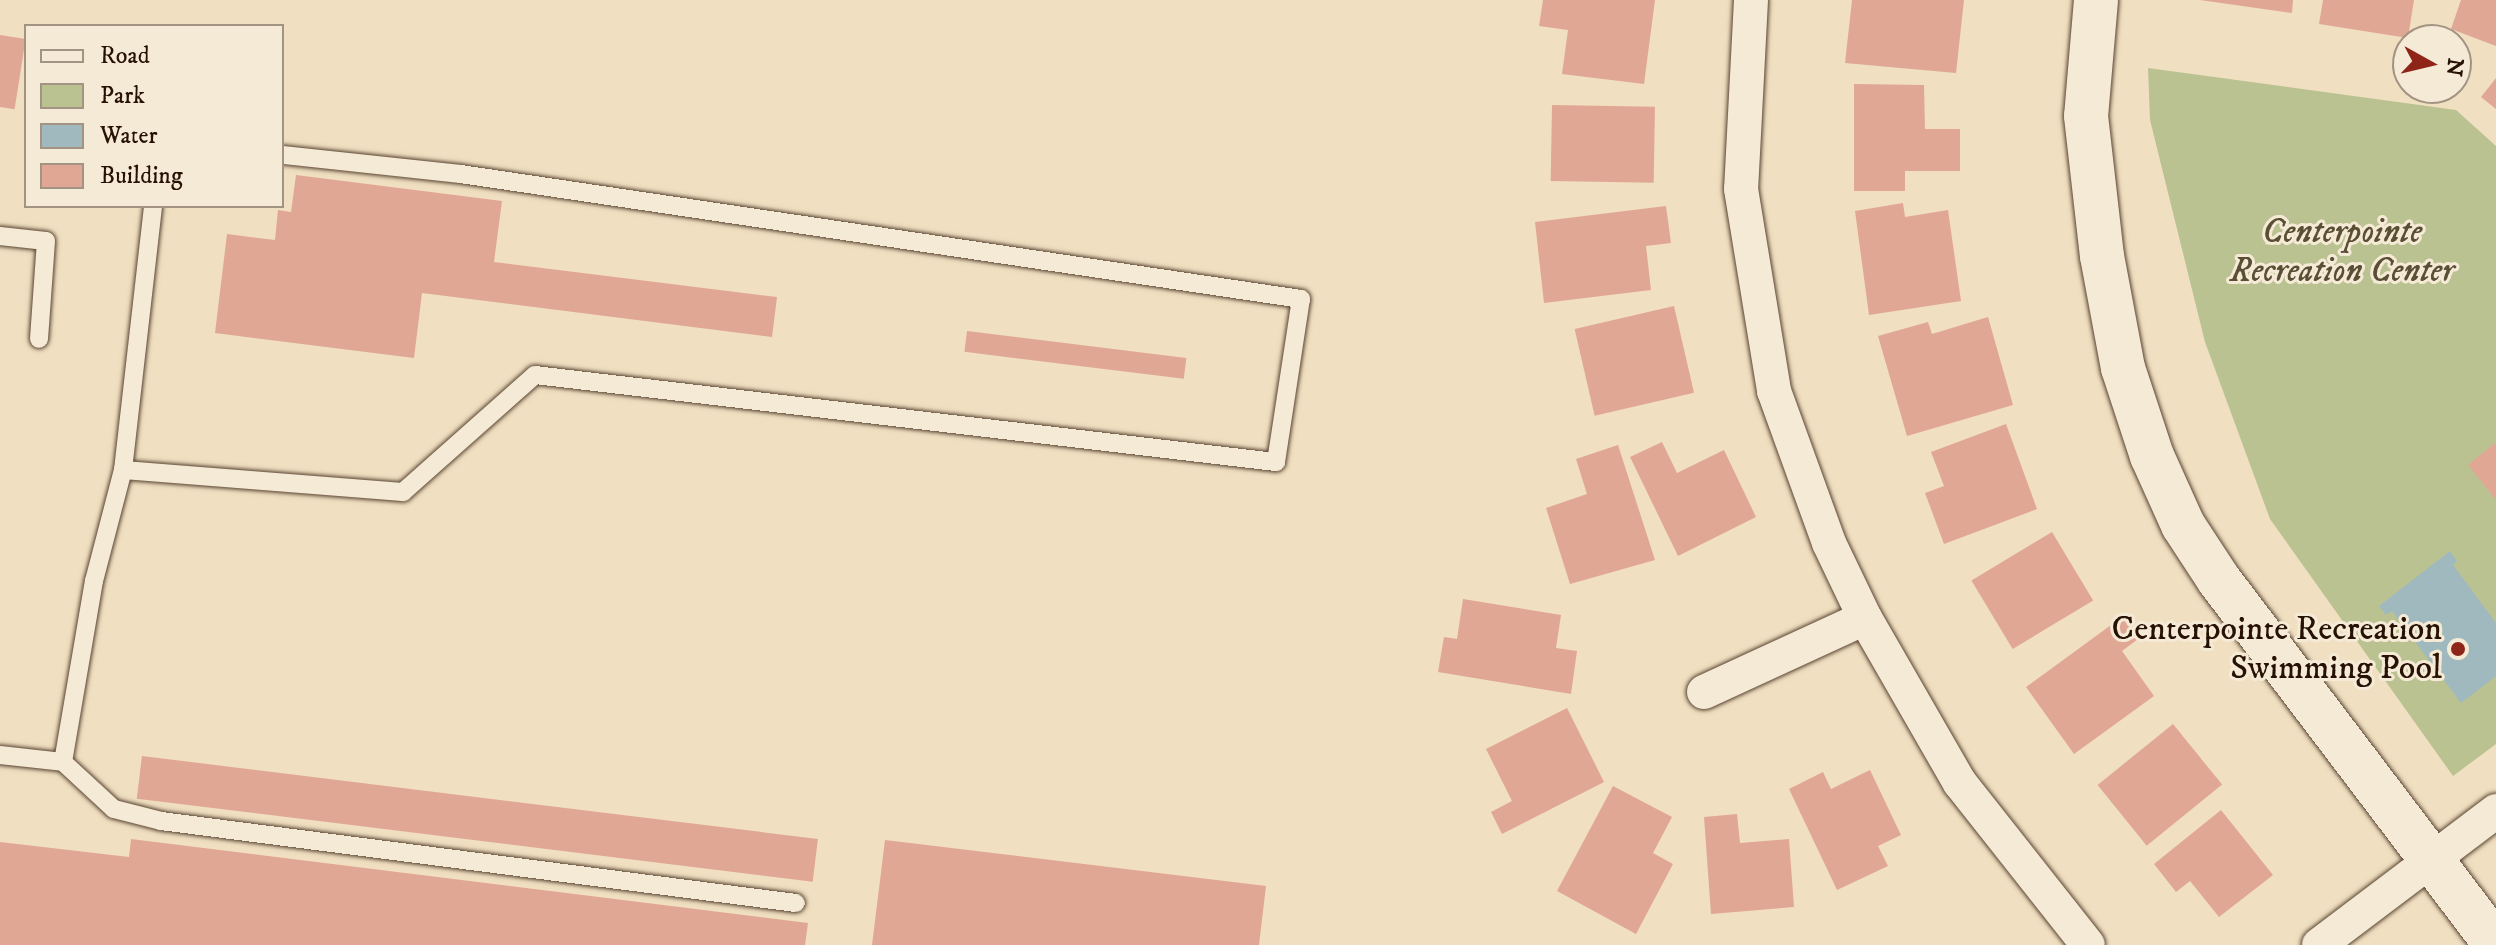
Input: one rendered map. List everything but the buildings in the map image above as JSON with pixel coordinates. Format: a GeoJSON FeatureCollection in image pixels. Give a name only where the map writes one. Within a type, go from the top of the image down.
{"type":"FeatureCollection","features":[{"type":"Feature","properties":{"kind":"street"},"geometry":{"type":"LineString","coordinates":[[1751,0],[1741,189],[1774,391],[1829,543],[1865,618],[1960,783],[2088,945]]}},
{"type":"Feature","properties":{"kind":"street"},"geometry":{"type":"LineString","coordinates":[[2096,0],[2086,116],[2102,256],[2123,368],[2152,456],[2183,525],[2219,580],[2429,862],[2496,945]]}},
{"type":"Feature","properties":{"kind":"street"},"geometry":{"type":"LineString","coordinates":[[1704,692],[1865,618]]}},
{"type":"Feature","properties":{"kind":"street"},"geometry":{"type":"LineString","coordinates":[[2319,945],[2496,811]]}},
{"type":"Feature","properties":{"kind":"lane"},"geometry":{"type":"LineString","coordinates":[[123,470],[403,492],[535,375],[1276,462],[1301,299],[461,174],[284,155]]}},
{"type":"Feature","properties":{"kind":"lane"},"geometry":{"type":"LineString","coordinates":[[63,762],[94,581],[123,470],[153,208]]}},
{"type":"Feature","properties":{"kind":"lane"},"geometry":{"type":"LineString","coordinates":[[0,236],[46,241],[39,339]]}},
{"type":"Feature","properties":{"kind":"lane"},"geometry":{"type":"LineString","coordinates":[[0,755],[63,762],[114,809],[161,821],[796,903]]}},
{"type":"Feature","properties":{"kind":"green space","name":"Centerpointe Recreation Center"},"geometry":{"type":"Polygon","coordinates":[[[2148,68],[2392,101],[2392,104],[2456,110],[2496,146],[2496,744],[2453,776],[2270,519],[2205,342],[2150,120],[2148,68]]]}},
{"type":"Feature","properties":{"kind":"water","name":"Centerpointe Recreation Swimming Pool"},"geometry":{"type":"Polygon","coordinates":[[[2450,551],[2457,561],[2453,565],[2496,623],[2496,676],[2461,703],[2392,611],[2386,615],[2379,606],[2450,551]]]}},
{"type":"Feature","properties":{"kind":"place","name":"Centerpointe Recreation Swimming Pool"},"geometry":{"type":"Point","coordinates":[2458,649]}}]}
